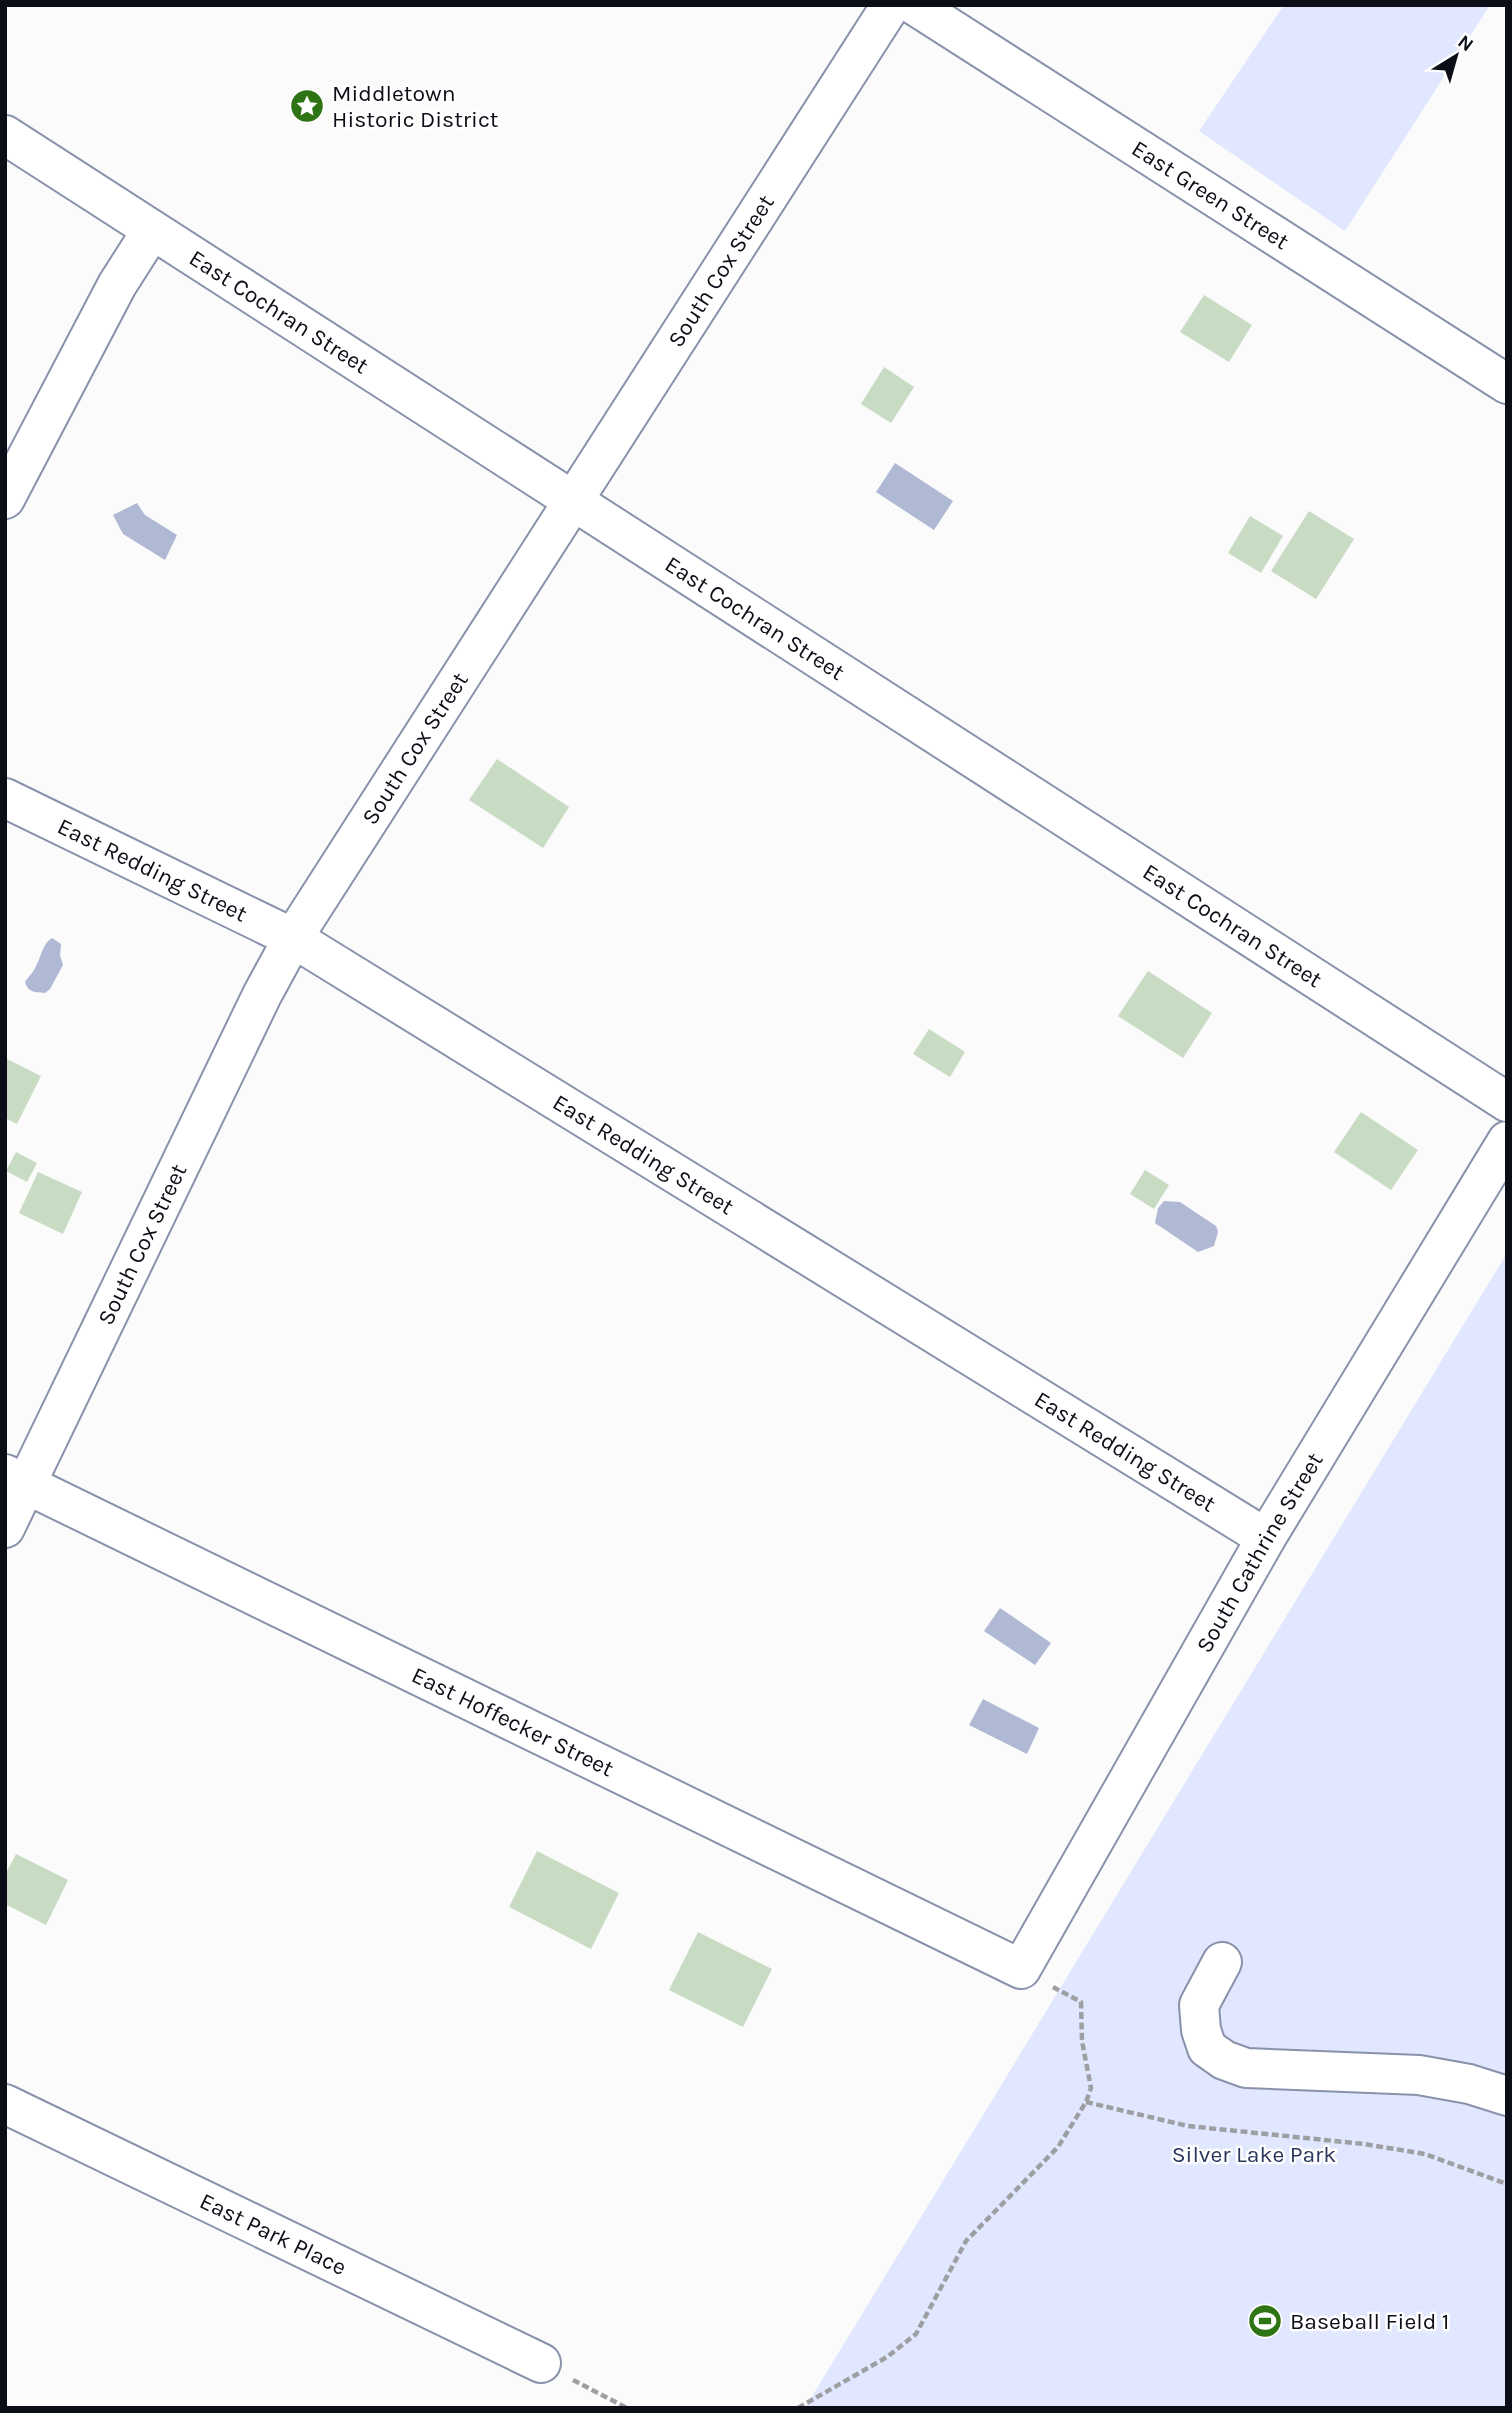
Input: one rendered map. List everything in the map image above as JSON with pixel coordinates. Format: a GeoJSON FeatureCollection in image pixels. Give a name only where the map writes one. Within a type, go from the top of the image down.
{"type":"FeatureCollection","features":[{"type":"Feature","properties":{"kind":"street","name":"South Cox Street"},"geometry":{"type":"LineString","coordinates":[[5,1528],[16,1479],[293,938],[891,5]]}},
{"type":"Feature","properties":{"kind":"street","name":"East Green Street"},"geometry":{"type":"LineString","coordinates":[[914,5],[1507,384]]}},
{"type":"Feature","properties":{"kind":"street","name":"East Cochran Street"},"geometry":{"type":"LineString","coordinates":[[5,135],[1507,1102]]}},
{"type":"Feature","properties":{"kind":"street"},"geometry":{"type":"LineString","coordinates":[[5,499],[117,285],[152,230]]}},
{"type":"Feature","properties":{"kind":"street","name":"East Redding Street"},"geometry":{"type":"LineString","coordinates":[[5,798],[293,938],[1266,1538]]}},
{"type":"Feature","properties":{"kind":"street","name":"South Cathrine Street"},"geometry":{"type":"LineString","coordinates":[[1021,1969],[1266,1538],[1507,1141]]}},
{"type":"Feature","properties":{"kind":"street","name":"East Hoffecker Street"},"geometry":{"type":"LineString","coordinates":[[16,1479],[1021,1969]]}},
{"type":"Feature","properties":{"kind":"street"},"geometry":{"type":"LineString","coordinates":[[1222,1962],[1199,2005],[1201,2030],[1207,2048],[1224,2060],[1246,2068],[1419,2075],[1469,2084],[1507,2096]]}},
{"type":"Feature","properties":{"kind":"street","name":"East Park Place"},"geometry":{"type":"LineString","coordinates":[[5,2104],[541,2363]]}},
{"type":"Feature","properties":{"kind":"path"},"geometry":{"type":"LineString","coordinates":[[798,2408],[887,2357],[916,2334],[966,2241],[1058,2147],[1086,2102],[1091,2088],[1082,2041],[1081,2002]]}},
{"type":"Feature","properties":{"kind":"path"},"geometry":{"type":"LineString","coordinates":[[1086,2102],[1188,2126],[1364,2144],[1424,2154],[1507,2184]]}},
{"type":"Feature","properties":{"kind":"path"},"geometry":{"type":"LineString","coordinates":[[541,2363],[627,2408]]}},
{"type":"Feature","properties":{"kind":"green space"},"geometry":{"type":"Polygon","coordinates":[[[1284,5],[1490,5],[1345,231],[1199,131],[1284,5]]]}},
{"type":"Feature","properties":{"kind":"green space","name":"Silver Lake Park"},"geometry":{"type":"Polygon","coordinates":[[[1507,1253],[1507,2408],[805,2408],[1507,1253]]]}},
{"type":"Feature","properties":{"kind":"shaded area"},"geometry":{"type":"Polygon","coordinates":[[[895,463],[953,501],[934,530],[876,492],[895,463]]]}},
{"type":"Feature","properties":{"kind":"shaded area"},"geometry":{"type":"Polygon","coordinates":[[[137,503],[145,515],[177,535],[165,560],[123,534],[113,515],[137,503]]]}},
{"type":"Feature","properties":{"kind":"shaded area"},"geometry":{"type":"Polygon","coordinates":[[[52,938],[61,944],[63,965],[50,989],[45,993],[33,991],[25,982],[52,938]]]}},
{"type":"Feature","properties":{"kind":"shaded area"},"geometry":{"type":"Polygon","coordinates":[[[1164,1201],[1180,1202],[1216,1226],[1218,1232],[1214,1246],[1198,1252],[1155,1223],[1158,1208],[1164,1201]]]}},
{"type":"Feature","properties":{"kind":"shaded area"},"geometry":{"type":"Polygon","coordinates":[[[1000,1608],[1051,1643],[1035,1665],[984,1631],[1000,1608]]]}},
{"type":"Feature","properties":{"kind":"shaded area"},"geometry":{"type":"Polygon","coordinates":[[[983,1699],[1039,1728],[1027,1754],[969,1725],[983,1699]]]}},
{"type":"Feature","properties":{"kind":"building"},"geometry":{"type":"Polygon","coordinates":[[[1204,295],[1252,325],[1229,362],[1180,332],[1204,295]]]}},
{"type":"Feature","properties":{"kind":"building"},"geometry":{"type":"Polygon","coordinates":[[[884,367],[914,387],[891,423],[861,404],[884,367]]]}},
{"type":"Feature","properties":{"kind":"building"},"geometry":{"type":"Polygon","coordinates":[[[1309,511],[1354,539],[1316,599],[1271,571],[1309,511]]]}},
{"type":"Feature","properties":{"kind":"building"},"geometry":{"type":"Polygon","coordinates":[[[1250,516],[1283,536],[1261,573],[1228,553],[1250,516]]]}},
{"type":"Feature","properties":{"kind":"building"},"geometry":{"type":"Polygon","coordinates":[[[497,759],[569,807],[543,848],[469,800],[497,759]]]}},
{"type":"Feature","properties":{"kind":"building"},"geometry":{"type":"Polygon","coordinates":[[[1148,971],[1212,1013],[1183,1058],[1118,1016],[1148,971]]]}},
{"type":"Feature","properties":{"kind":"building"},"geometry":{"type":"Polygon","coordinates":[[[929,1029],[965,1052],[950,1077],[913,1054],[929,1029]]]}},
{"type":"Feature","properties":{"kind":"building"},"geometry":{"type":"Polygon","coordinates":[[[5,1058],[41,1076],[17,1124],[5,1118],[5,1058]]]}},
{"type":"Feature","properties":{"kind":"building"},"geometry":{"type":"Polygon","coordinates":[[[1361,1112],[1418,1150],[1391,1190],[1334,1152],[1361,1112]]]}},
{"type":"Feature","properties":{"kind":"building"},"geometry":{"type":"Polygon","coordinates":[[[16,1152],[37,1163],[27,1182],[6,1171],[16,1152]]]}},
{"type":"Feature","properties":{"kind":"building"},"geometry":{"type":"Polygon","coordinates":[[[1145,1170],[1169,1185],[1154,1209],[1130,1194],[1145,1170]]]}},
{"type":"Feature","properties":{"kind":"building"},"geometry":{"type":"Polygon","coordinates":[[[38,1172],[82,1192],[63,1234],[19,1213],[38,1172]]]}},
{"type":"Feature","properties":{"kind":"building"},"geometry":{"type":"Polygon","coordinates":[[[537,1851],[619,1893],[591,1949],[509,1907],[537,1851]]]}},
{"type":"Feature","properties":{"kind":"building"},"geometry":{"type":"Polygon","coordinates":[[[16,1854],[68,1880],[46,1925],[5,1904],[5,1875],[16,1854]]]}},
{"type":"Feature","properties":{"kind":"building"},"geometry":{"type":"Polygon","coordinates":[[[698,1932],[772,1969],[743,2027],[669,1990],[698,1932]]]}},
{"type":"Feature","properties":{"kind":"place","name":"Middletown Historic District"},"geometry":{"type":"Point","coordinates":[307,106]}},
{"type":"Feature","properties":{"kind":"place","name":"Baseball Field 1"},"geometry":{"type":"Point","coordinates":[1265,2321]}}]}
